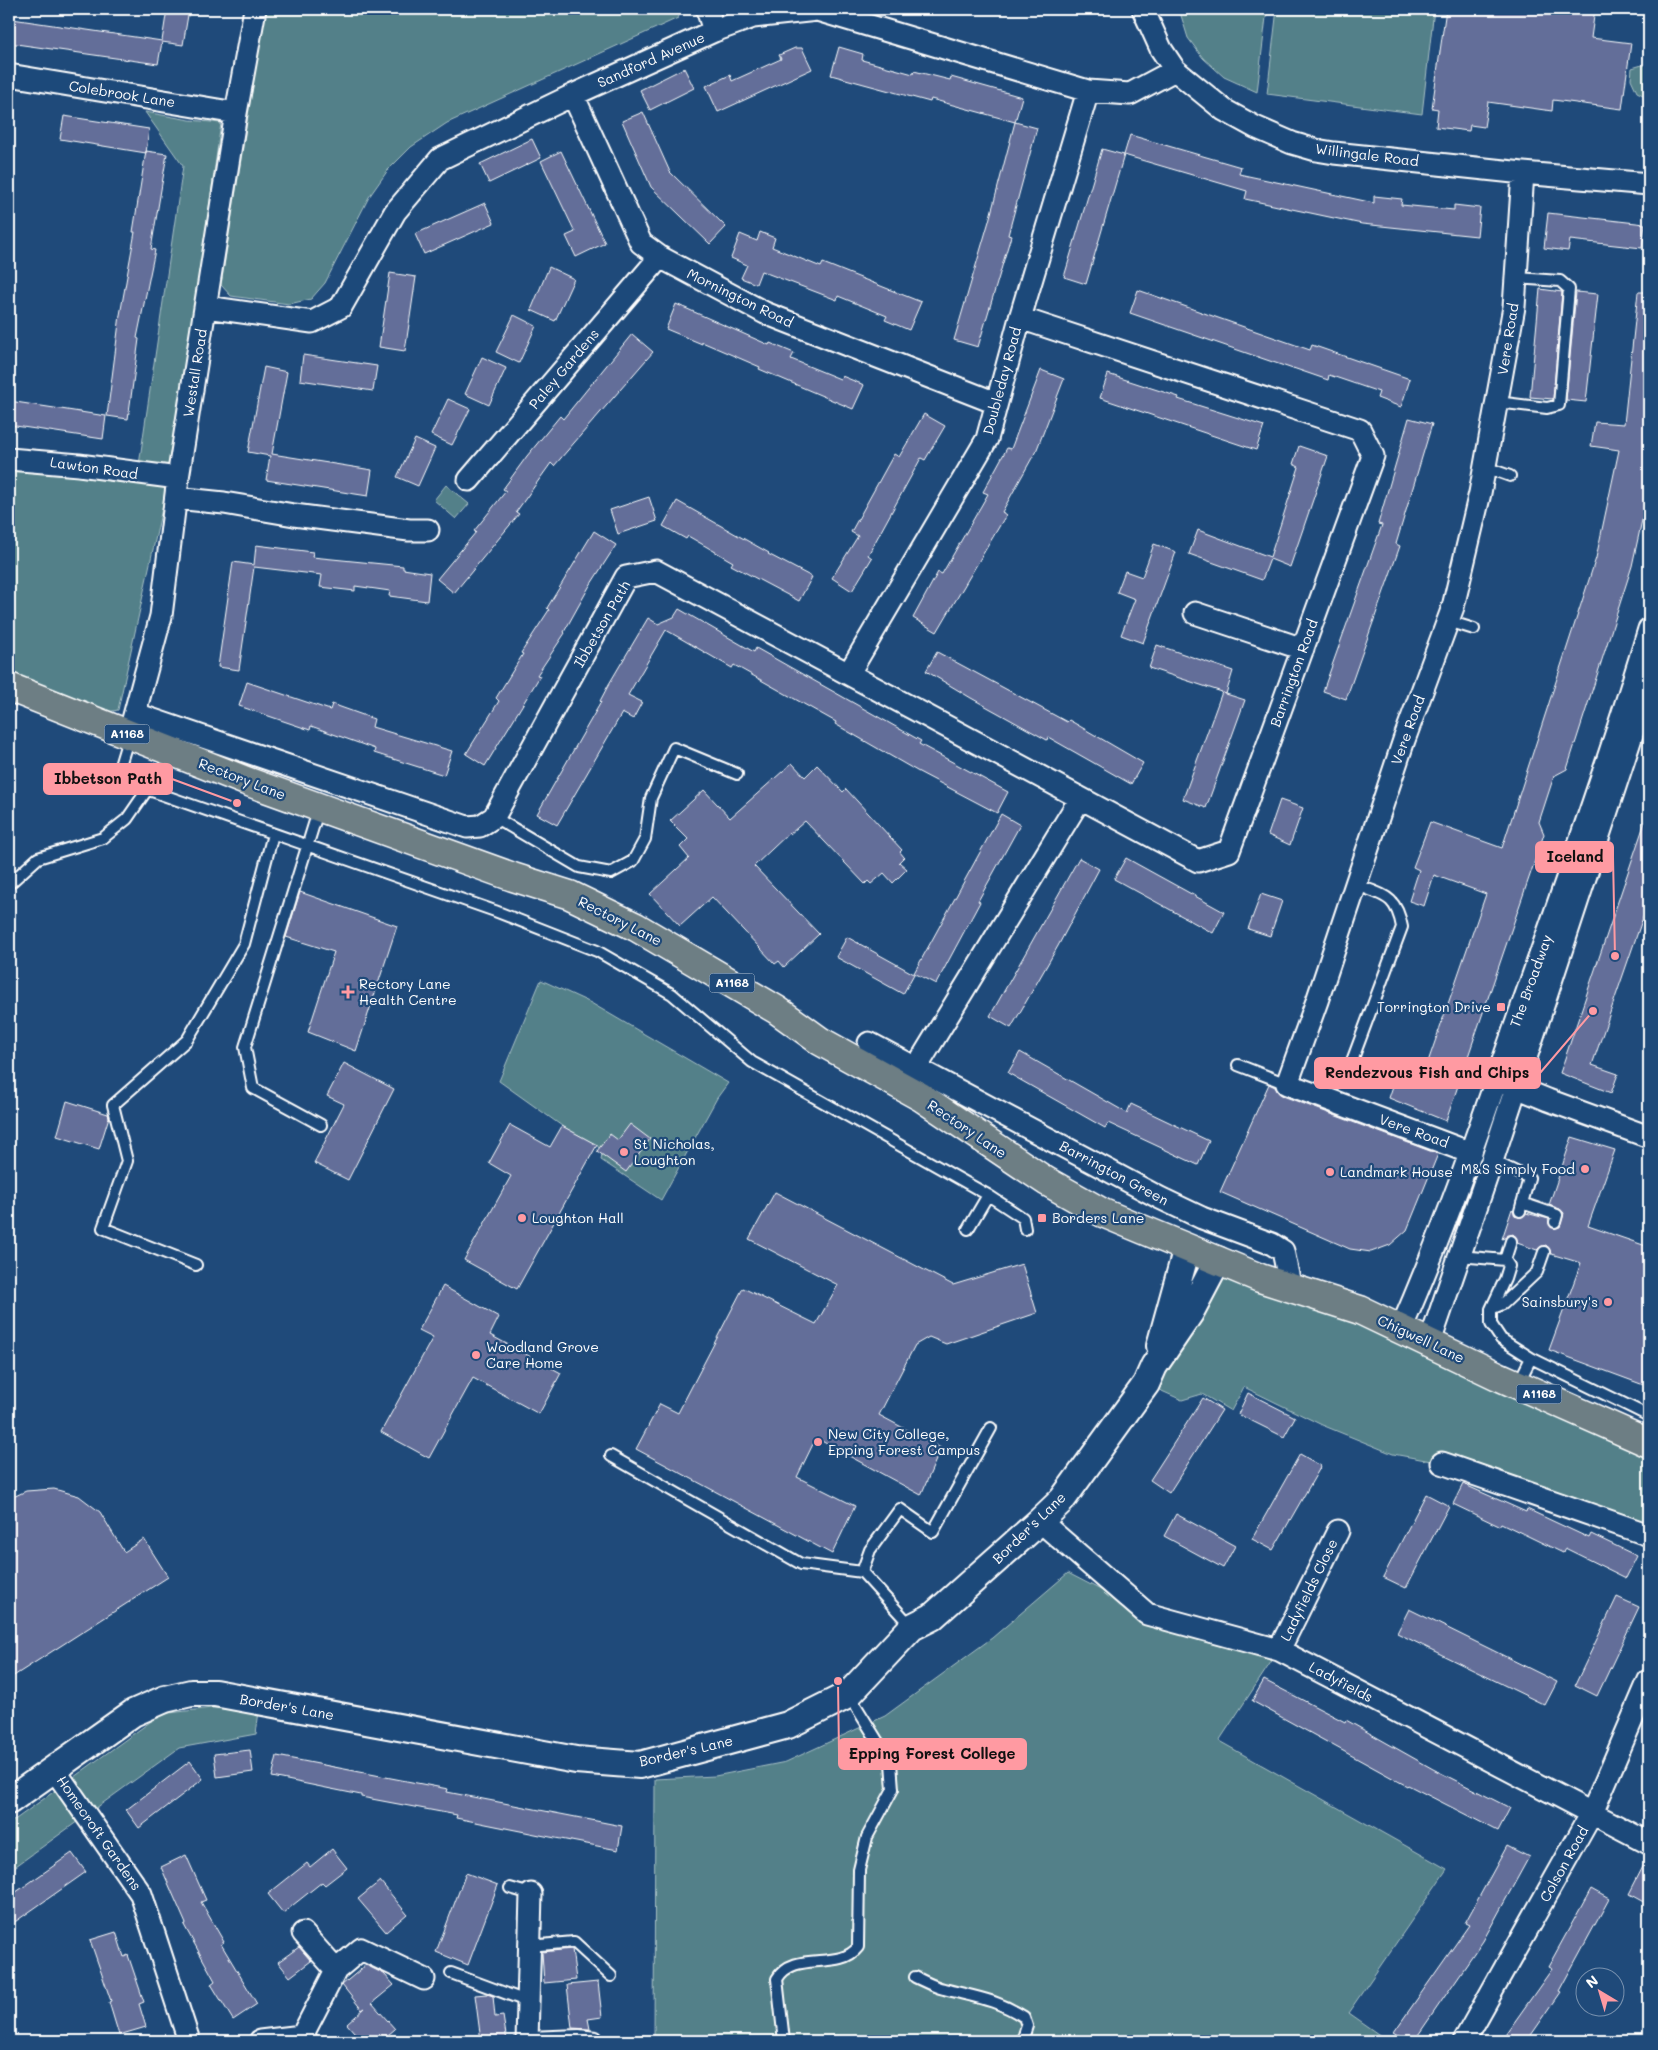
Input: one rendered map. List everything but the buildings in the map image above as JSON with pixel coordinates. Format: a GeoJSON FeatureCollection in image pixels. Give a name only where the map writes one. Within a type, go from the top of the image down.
{"type":"FeatureCollection","features":[{"type":"Feature","properties":{"kind":"main road","name":"Rectory Lane"},"geometry":{"type":"LineString","coordinates":[[9,687],[133,728],[246,781],[513,877],[570,895],[636,927],[777,1010],[820,1041],[921,1097],[1046,1181],[1103,1213],[1187,1248]]}},
{"type":"Feature","properties":{"kind":"main road","name":"Chigwell Lane"},"geometry":{"type":"LineString","coordinates":[[1187,1248],[1291,1289],[1345,1304],[1649,1443]]}},
{"type":"Feature","properties":{"kind":"street","name":"Westall Road"},"geometry":{"type":"LineString","coordinates":[[133,728],[161,616],[177,488],[236,113],[255,9]]}},
{"type":"Feature","properties":{"kind":"street"},"geometry":{"type":"LineString","coordinates":[[707,9],[714,31]]}},
{"type":"Feature","properties":{"kind":"street","name":"Willingale Road"},"geometry":{"type":"LineString","coordinates":[[1143,9],[1161,49],[1176,70],[1224,110],[1256,127],[1316,150],[1522,173],[1649,184]]}},
{"type":"Feature","properties":{"kind":"street","name":"Sandford Avenue"},"geometry":{"type":"LineString","coordinates":[[206,308],[312,322],[341,307],[395,212],[440,160],[573,94],[714,31],[754,17],[817,10],[1088,91],[1130,94],[1176,70]]}},
{"type":"Feature","properties":{"kind":"street","name":"Colebrook Lane"},"geometry":{"type":"LineString","coordinates":[[9,75],[236,113]]}},
{"type":"Feature","properties":{"kind":"street","name":"Doubleday Road"},"geometry":{"type":"LineString","coordinates":[[849,673],[987,439],[1020,318],[1088,91]]}},
{"type":"Feature","properties":{"kind":"street","name":"Mornington Road"},"geometry":{"type":"LineString","coordinates":[[573,94],[641,243],[660,257],[765,313],[996,404]]}},
{"type":"Feature","properties":{"kind":"street","name":"Vere Road"},"geometry":{"type":"LineString","coordinates":[[1471,1153],[1286,1084],[1317,1001],[1404,740],[1455,598],[1485,467],[1514,307],[1522,173]]}},
{"type":"Feature","properties":{"kind":"street","name":"Paley Gardens"},"geometry":{"type":"LineString","coordinates":[[469,480],[660,257]]}},
{"type":"Feature","properties":{"kind":"street","name":"Barrington Road"},"geometry":{"type":"LineString","coordinates":[[849,673],[1198,861],[1229,851],[1373,456],[1360,430],[1020,318]]}},
{"type":"Feature","properties":{"kind":"street","name":"Lawton Road"},"geometry":{"type":"LineString","coordinates":[[9,459],[79,465],[177,488]]}},
{"type":"Feature","properties":{"kind":"street"},"geometry":{"type":"LineString","coordinates":[[177,488],[224,503],[294,515],[409,530],[428,530]]}},
{"type":"Feature","properties":{"kind":"street","name":"Ibbetson Path"},"geometry":{"type":"LineString","coordinates":[[494,817],[626,577],[656,571],[849,673]]}},
{"type":"Feature","properties":{"kind":"street"},"geometry":{"type":"LineString","coordinates":[[1195,613],[1302,649]]}},
{"type":"Feature","properties":{"kind":"street","name":"The Broadway"},"geometry":{"type":"LineString","coordinates":[[1430,1342],[1492,1160],[1506,1082],[1649,629]]}},
{"type":"Feature","properties":{"kind":"street","name":"The Broadway"},"geometry":{"type":"LineString","coordinates":[[1401,1329],[1426,1274],[1471,1153],[1506,1082],[1649,683]]}},
{"type":"Feature","properties":{"kind":"street"},"geometry":{"type":"LineString","coordinates":[[133,728],[468,827],[480,826],[494,817]]}},
{"type":"Feature","properties":{"kind":"street"},"geometry":{"type":"LineString","coordinates":[[916,1068],[1080,798]]}},
{"type":"Feature","properties":{"kind":"street","name":"Barrington Green"},"geometry":{"type":"LineString","coordinates":[[869,1043],[1160,1198],[1202,1218],[1272,1244],[1283,1251],[1291,1289]]}},
{"type":"Feature","properties":{"kind":"street"},"geometry":{"type":"LineString","coordinates":[[1506,1082],[1548,1100],[1649,1136]]}},
{"type":"Feature","properties":{"kind":"street","name":"Border's Lane"},"geometry":{"type":"LineString","coordinates":[[9,1801],[133,1713],[165,1699],[191,1692],[215,1693],[576,1760],[640,1764],[788,1725],[848,1695],[912,1627],[932,1617],[1062,1500],[1146,1384],[1154,1366],[1187,1248]]}},
{"type":"Feature","properties":{"kind":"street","name":"Border's Lane"},"geometry":{"type":"LineString","coordinates":[[1154,1366],[1190,1313],[1218,1260]]}},
{"type":"Feature","properties":{"kind":"street"},"geometry":{"type":"LineString","coordinates":[[1442,1463],[1649,1534]]}},
{"type":"Feature","properties":{"kind":"street","name":"Ladyfields"},"geometry":{"type":"LineString","coordinates":[[1040,1521],[1148,1614],[1279,1650],[1649,1843]]}},
{"type":"Feature","properties":{"kind":"street","name":"Ladyfields Close"},"geometry":{"type":"LineString","coordinates":[[1279,1650],[1338,1531]]}},
{"type":"Feature","properties":{"kind":"street","name":"Colson Road"},"geometry":{"type":"LineString","coordinates":[[1464,2041],[1592,1814],[1649,1680]]}},
{"type":"Feature","properties":{"kind":"street","name":"Homecroft Gardens"},"geometry":{"type":"LineString","coordinates":[[54,1769],[141,1894],[188,2041]]}},
{"type":"Feature","properties":{"kind":"street"},"geometry":{"type":"LineString","coordinates":[[528,2039],[531,1894]]}},
{"type":"Feature","properties":{"kind":"street"},"geometry":{"type":"LineString","coordinates":[[303,1933],[336,1970]]}},
{"type":"Feature","properties":{"kind":"street"},"geometry":{"type":"LineString","coordinates":[[260,2041],[305,2039],[336,1970],[361,1949],[424,1979]]}},
{"type":"Feature","properties":{"kind":"lane"},"geometry":{"type":"LineString","coordinates":[[1498,402],[1547,408],[1559,405],[1569,289],[1560,281],[1516,278]]}},
{"type":"Feature","properties":{"kind":"lane"},"geometry":{"type":"LineString","coordinates":[[1485,467],[1510,476]]}},
{"type":"Feature","properties":{"kind":"lane"},"geometry":{"type":"LineString","coordinates":[[1448,621],[1474,629]]}},
{"type":"Feature","properties":{"kind":"lane"},"geometry":{"type":"LineString","coordinates":[[133,728],[119,769],[123,780],[494,911],[597,951],[672,994],[752,1062],[988,1195],[1023,1218],[1025,1229]]}},
{"type":"Feature","properties":{"kind":"lane"},"geometry":{"type":"LineString","coordinates":[[494,817],[579,867],[611,873],[633,861],[644,839],[651,798],[674,748],[737,774]]}},
{"type":"Feature","properties":{"kind":"lane"},"geometry":{"type":"LineString","coordinates":[[9,884],[38,858],[104,838],[127,819],[147,790]]}},
{"type":"Feature","properties":{"kind":"lane"},"geometry":{"type":"LineString","coordinates":[[319,807],[245,1047],[253,1088],[321,1125]]}},
{"type":"Feature","properties":{"kind":"lane"},"geometry":{"type":"LineString","coordinates":[[196,1265],[103,1228],[127,1161],[113,1105],[188,1040],[244,944],[273,834]]}},
{"type":"Feature","properties":{"kind":"lane"},"geometry":{"type":"LineString","coordinates":[[1352,1061],[1402,927],[1400,912],[1394,902],[1355,884]]}},
{"type":"Feature","properties":{"kind":"lane"},"geometry":{"type":"LineString","coordinates":[[1238,1065],[1286,1084]]}},
{"type":"Feature","properties":{"kind":"lane"},"geometry":{"type":"LineString","coordinates":[[1471,1153],[1492,1160],[1529,1178],[1520,1207],[1557,1215],[1554,1222]]}},
{"type":"Feature","properties":{"kind":"lane"},"geometry":{"type":"LineString","coordinates":[[968,1229],[988,1195]]}},
{"type":"Feature","properties":{"kind":"lane"},"geometry":{"type":"LineString","coordinates":[[1505,1260],[1511,1241]]}},
{"type":"Feature","properties":{"kind":"lane"},"geometry":{"type":"LineString","coordinates":[[1491,1309],[1503,1304],[1537,1272],[1544,1252]]}},
{"type":"Feature","properties":{"kind":"lane"},"geometry":{"type":"LineString","coordinates":[[1458,1256],[1505,1260]]}},
{"type":"Feature","properties":{"kind":"lane"},"geometry":{"type":"LineString","coordinates":[[1505,1260],[1509,1266],[1491,1309],[1492,1324],[1501,1339],[1531,1358],[1649,1416]]}},
{"type":"Feature","properties":{"kind":"lane"},"geometry":{"type":"LineString","coordinates":[[1517,1384],[1531,1358]]}},
{"type":"Feature","properties":{"kind":"lane"},"geometry":{"type":"LineString","coordinates":[[862,1572],[870,1550],[900,1509],[933,1532],[991,1428]]}},
{"type":"Feature","properties":{"kind":"lane"},"geometry":{"type":"LineString","coordinates":[[611,1456],[800,1564],[862,1572],[912,1627]]}},
{"type":"Feature","properties":{"kind":"lane"},"geometry":{"type":"LineString","coordinates":[[784,2041],[777,1979],[782,1971],[794,1964],[840,1958],[852,1954],[858,1947],[858,1870],[867,1837],[893,1789],[891,1763],[848,1695]]}},
{"type":"Feature","properties":{"kind":"lane"},"geometry":{"type":"LineString","coordinates":[[510,1888],[531,1894]]}},
{"type":"Feature","properties":{"kind":"lane"},"geometry":{"type":"LineString","coordinates":[[529,1946],[574,1942],[611,1976]]}},
{"type":"Feature","properties":{"kind":"lane"},"geometry":{"type":"LineString","coordinates":[[451,1973],[529,2002]]}},
{"type":"Feature","properties":{"kind":"lane"},"geometry":{"type":"LineString","coordinates":[[915,1977],[942,1989],[976,1996],[1014,2010],[1024,2017],[1027,2026],[1022,2041]]}},
{"type":"Feature","properties":{"kind":"lane"},"geometry":{"type":"LineString","coordinates":[[528,2039],[580,2035],[596,2037],[598,2041]]}},
{"type":"Feature","properties":{"kind":"green space"},"geometry":{"type":"Polygon","coordinates":[[[265,9],[682,9],[678,18],[447,123],[411,147],[388,170],[369,197],[325,283],[311,299],[289,304],[231,296],[221,285],[265,9]]]}},
{"type":"Feature","properties":{"kind":"green space"},"geometry":{"type":"Polygon","coordinates":[[[1179,9],[1267,9],[1257,92],[1224,77],[1203,58],[1188,38],[1179,9]]]}},
{"type":"Feature","properties":{"kind":"green space"},"geometry":{"type":"Polygon","coordinates":[[[1277,9],[1434,9],[1422,114],[1267,94],[1277,9]]]}},
{"type":"Feature","properties":{"kind":"green space"},"geometry":{"type":"Polygon","coordinates":[[[1642,65],[1649,66],[1649,93],[1643,95],[1637,92],[1631,79],[1632,68],[1642,65]]]}},
{"type":"Feature","properties":{"kind":"green space"},"geometry":{"type":"Polygon","coordinates":[[[145,112],[221,123],[172,470],[139,465],[183,166],[145,112]]]}},
{"type":"Feature","properties":{"kind":"green space"},"geometry":{"type":"Polygon","coordinates":[[[9,459],[166,477],[164,499],[118,710],[92,715],[9,678],[9,459]]]}},
{"type":"Feature","properties":{"kind":"green space"},"geometry":{"type":"Polygon","coordinates":[[[446,485],[469,504],[456,519],[434,500],[446,485]]]}},
{"type":"Feature","properties":{"kind":"green space"},"geometry":{"type":"Polygon","coordinates":[[[541,980],[591,1003],[728,1083],[717,1098],[661,1200],[601,1160],[602,1153],[597,1145],[562,1126],[499,1081],[541,980]]]}},
{"type":"Feature","properties":{"kind":"green space"},"geometry":{"type":"Polygon","coordinates":[[[1187,1248],[1517,1384],[1649,1459],[1649,1526],[1442,1463],[1393,1454],[1322,1425],[1244,1387],[1231,1411],[1202,1394],[1182,1400],[1146,1384],[1187,1248]]]}},
{"type":"Feature","properties":{"kind":"green space"},"geometry":{"type":"Polygon","coordinates":[[[1068,1573],[1147,1614],[1279,1650],[1219,1741],[1447,1869],[1348,2013],[1388,2041],[1333,2041],[1328,2039],[1326,2041],[654,2041],[655,1779],[715,1776],[786,1762],[885,1716],[992,1638],[1068,1573]]]}},
{"type":"Feature","properties":{"kind":"green space"},"geometry":{"type":"Polygon","coordinates":[[[212,1708],[259,1711],[256,1734],[179,1748],[9,1871],[9,1824],[161,1714],[212,1708]]]}},
{"type":"Feature","properties":{"kind":"place","name":"Ibbetson Path"},"geometry":{"type":"Point","coordinates":[237,803]}},
{"type":"Feature","properties":{"kind":"place","name":"Iceland"},"geometry":{"type":"Point","coordinates":[1615,956]}},
{"type":"Feature","properties":{"kind":"place","name":"Rectory Lane Health Centre"},"geometry":{"type":"Point","coordinates":[348,992]}},
{"type":"Feature","properties":{"kind":"place","name":"Torrington Drive"},"geometry":{"type":"Point","coordinates":[1501,1007]}},
{"type":"Feature","properties":{"kind":"place","name":"Rendezvous Fish and Chips"},"geometry":{"type":"Point","coordinates":[1593,1011]}},
{"type":"Feature","properties":{"kind":"place","name":"St Nicholas, Loughton"},"geometry":{"type":"Point","coordinates":[624,1152]}},
{"type":"Feature","properties":{"kind":"place","name":"M&S Simply Food"},"geometry":{"type":"Point","coordinates":[1585,1169]}},
{"type":"Feature","properties":{"kind":"place","name":"Landmark House"},"geometry":{"type":"Point","coordinates":[1330,1172]}},
{"type":"Feature","properties":{"kind":"place","name":"Loughton Hall"},"geometry":{"type":"Point","coordinates":[522,1218]}},
{"type":"Feature","properties":{"kind":"place","name":"Borders Lane"},"geometry":{"type":"Point","coordinates":[1042,1218]}},
{"type":"Feature","properties":{"kind":"place","name":"Sainsbury's"},"geometry":{"type":"Point","coordinates":[1608,1302]}},
{"type":"Feature","properties":{"kind":"place","name":"Woodland Grove Care Home"},"geometry":{"type":"Point","coordinates":[476,1355]}},
{"type":"Feature","properties":{"kind":"place","name":"New City College, Epping Forest Campus"},"geometry":{"type":"Point","coordinates":[818,1442]}},
{"type":"Feature","properties":{"kind":"place","name":"Epping Forest College"},"geometry":{"type":"Point","coordinates":[838,1681]}}]}
